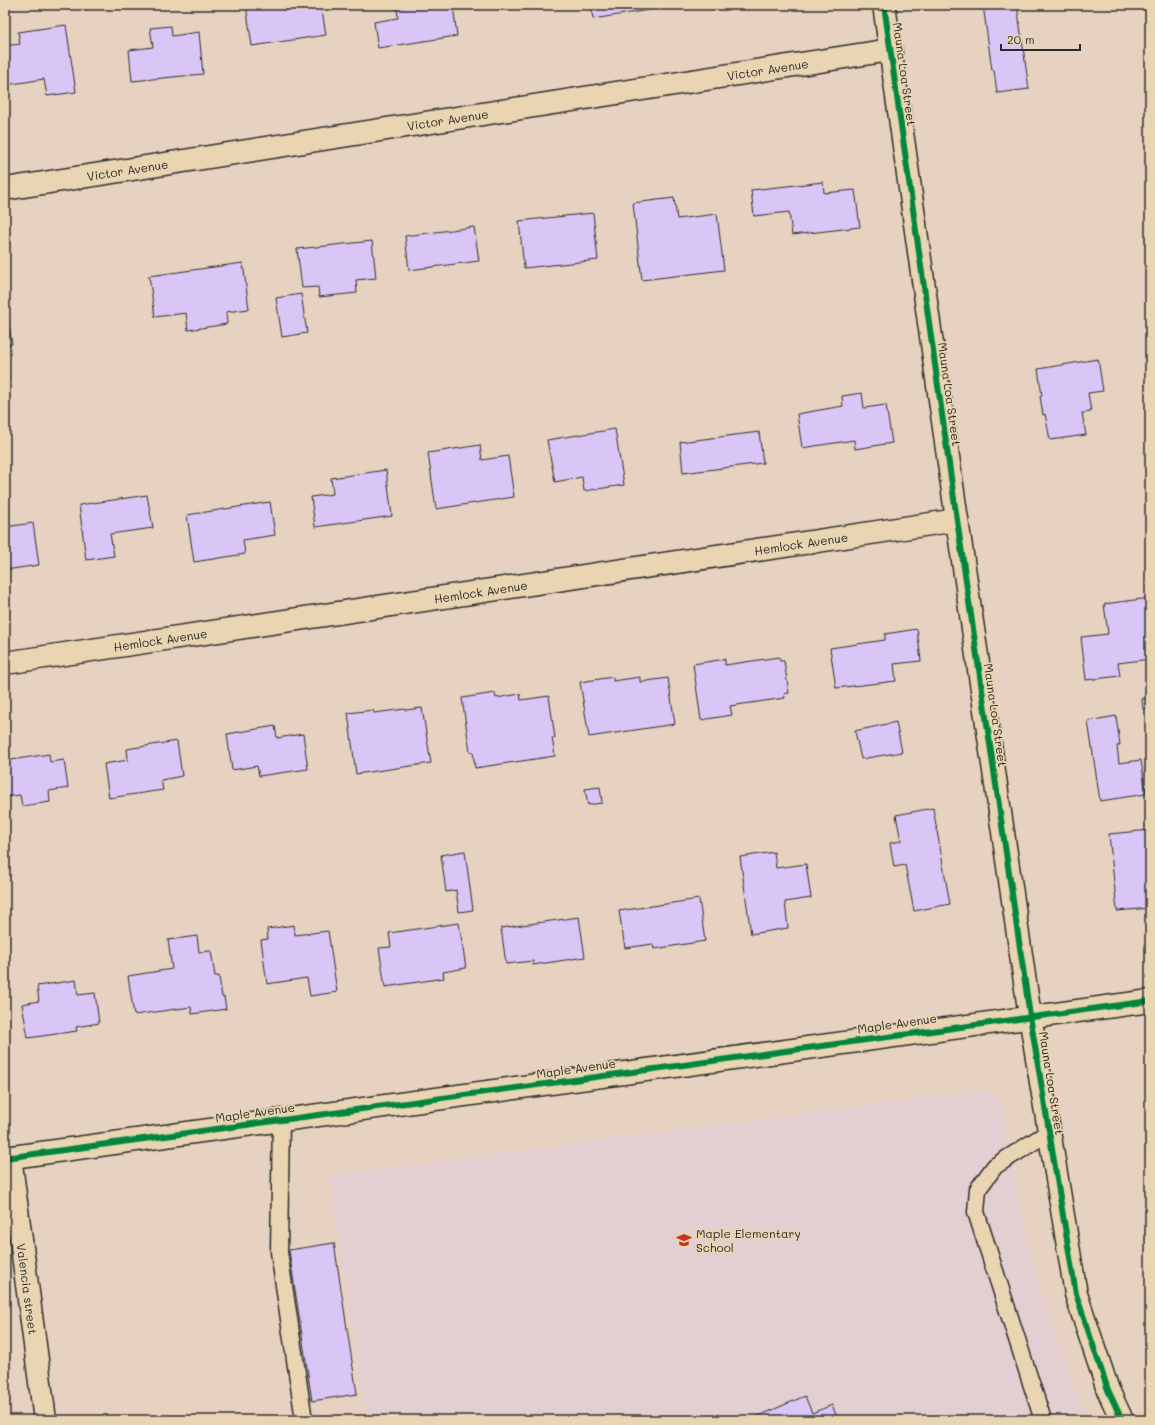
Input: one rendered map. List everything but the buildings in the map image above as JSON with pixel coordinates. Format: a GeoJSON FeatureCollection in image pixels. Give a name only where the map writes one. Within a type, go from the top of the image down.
{"type":"FeatureCollection","features":[{"type":"Feature","properties":{"kind":"street","name":"Mauna Loa Street"},"geometry":{"type":"LineString","coordinates":[[884,5],[956,520],[1030,1016],[1076,1294],[1108,1390],[1122,1420]]}},
{"type":"Feature","properties":{"kind":"street","name":"Victor Avenue"},"geometry":{"type":"LineString","coordinates":[[5,189],[890,50]]}},
{"type":"Feature","properties":{"kind":"street","name":"Hemlock Avenue"},"geometry":{"type":"LineString","coordinates":[[5,663],[956,520]]}},
{"type":"Feature","properties":{"kind":"street","name":"Maple Avenue"},"geometry":{"type":"LineString","coordinates":[[8,1157],[1030,1016],[1150,1001]]}},
{"type":"Feature","properties":{"kind":"street","name":"Valencia street"},"geometry":{"type":"LineString","coordinates":[[8,1157],[45,1420]]}},
{"type":"Feature","properties":{"kind":"lane"},"geometry":{"type":"LineString","coordinates":[[281,1119],[279,1252],[304,1420]]}},
{"type":"Feature","properties":{"kind":"lane"},"geometry":{"type":"LineString","coordinates":[[1043,1420],[976,1212],[978,1189],[995,1166],[1049,1132]]}},
{"type":"Feature","properties":{"kind":"shaded area","name":"Maple Elementary School"},"geometry":{"type":"Polygon","coordinates":[[[983,1090],[1000,1097],[1017,1192],[1040,1289],[1072,1382],[1088,1420],[367,1420],[329,1176],[983,1090]]]}},
{"type":"Feature","properties":{"kind":"cycle path"},"geometry":{"type":"LineString","coordinates":[[884,5],[957,520],[1030,1016],[1076,1294],[1108,1390],[1122,1420]]}},
{"type":"Feature","properties":{"kind":"cycle path"},"geometry":{"type":"LineString","coordinates":[[5,1158],[1150,1001]]}},
{"type":"Feature","properties":{"kind":"place","name":"Maple Elementary School"},"geometry":{"type":"Point","coordinates":[684,1240]}}]}
